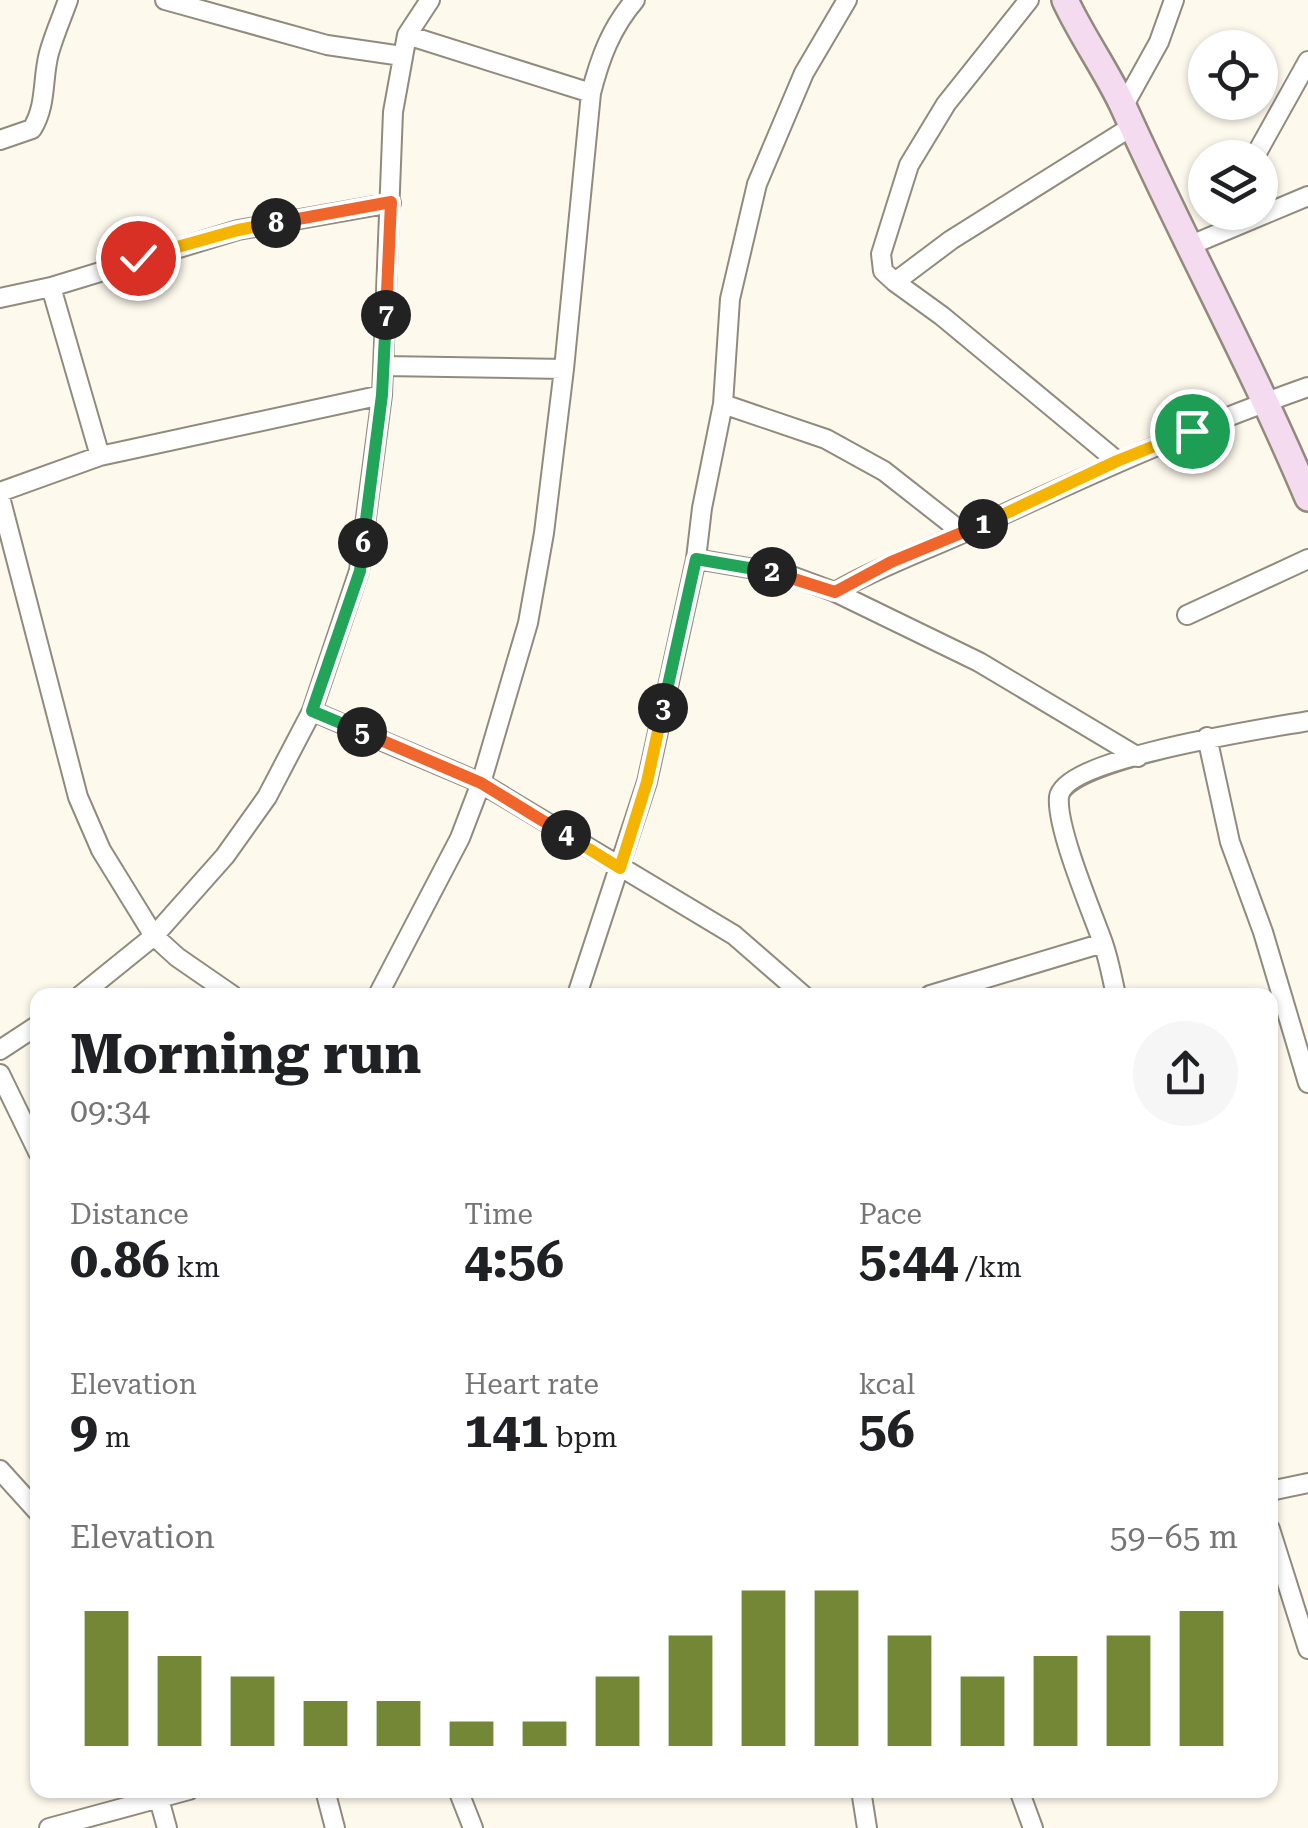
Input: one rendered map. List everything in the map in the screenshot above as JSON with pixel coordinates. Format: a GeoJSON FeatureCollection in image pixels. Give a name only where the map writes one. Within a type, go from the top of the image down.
{"type":"FeatureCollection","features":[{"type":"Feature","properties":{"kind":"street"},"geometry":{"type":"LineString","coordinates":[[0,140],[32,130],[42,111],[48,56],[68,0]]}},
{"type":"Feature","properties":{"kind":"street"},"geometry":{"type":"LineString","coordinates":[[165,0],[327,45],[402,56]]}},
{"type":"Feature","properties":{"kind":"street"},"geometry":{"type":"LineString","coordinates":[[90,988],[154,936],[225,856],[268,797],[312,711],[360,571],[382,395],[393,112],[407,35],[430,0]]}},
{"type":"Feature","properties":{"kind":"street"},"geometry":{"type":"LineString","coordinates":[[382,988],[460,838],[481,783],[528,623],[544,533],[564,369],[591,94],[601,55],[619,19],[635,0]]}},
{"type":"Feature","properties":{"kind":"street"},"geometry":{"type":"LineString","coordinates":[[580,988],[647,782],[696,559],[723,404],[730,299],[756,184],[804,72],[847,0]]}},
{"type":"Feature","properties":{"kind":"street"},"geometry":{"type":"LineString","coordinates":[[1029,0],[946,104],[909,165],[881,254],[883,271],[1117,461]]}},
{"type":"Feature","properties":{"kind":"street"},"geometry":{"type":"LineString","coordinates":[[1065,0],[1267,401],[1308,498]]}},
{"type":"Feature","properties":{"kind":"street"},"geometry":{"type":"LineString","coordinates":[[895,282],[1127,117],[1174,0]]}},
{"type":"Feature","properties":{"kind":"street"},"geometry":{"type":"LineString","coordinates":[[407,35],[591,94]]}},
{"type":"Feature","properties":{"kind":"street"},"geometry":{"type":"LineString","coordinates":[[1264,140],[1308,61]]}},
{"type":"Feature","properties":{"kind":"street"},"geometry":{"type":"LineString","coordinates":[[1191,246],[1308,196]]}},
{"type":"Feature","properties":{"kind":"street"},"geometry":{"type":"LineString","coordinates":[[0,298],[238,230],[391,202]]}},
{"type":"Feature","properties":{"kind":"street"},"geometry":{"type":"LineString","coordinates":[[1216,235],[1218,230]]}},
{"type":"Feature","properties":{"kind":"street"},"geometry":{"type":"LineString","coordinates":[[51,286],[100,456]]}},
{"type":"Feature","properties":{"kind":"street"},"geometry":{"type":"LineString","coordinates":[[384,366],[564,369]]}},
{"type":"Feature","properties":{"kind":"street"},"geometry":{"type":"LineString","coordinates":[[835,592],[891,562],[962,534],[1117,461],[1308,387]]}},
{"type":"Feature","properties":{"kind":"street"},"geometry":{"type":"LineString","coordinates":[[222,988],[154,936],[102,850],[78,798],[0,494],[100,456],[382,395]]}},
{"type":"Feature","properties":{"kind":"street"},"geometry":{"type":"LineString","coordinates":[[723,404],[826,439],[884,471],[962,534]]}},
{"type":"Feature","properties":{"kind":"street"},"geometry":{"type":"LineString","coordinates":[[1186,616],[1308,558]]}},
{"type":"Feature","properties":{"kind":"street"},"geometry":{"type":"LineString","coordinates":[[696,559],[789,576],[835,592],[979,662],[1138,757]]}},
{"type":"Feature","properties":{"kind":"street"},"geometry":{"type":"LineString","coordinates":[[312,711],[481,783],[734,935],[795,988]]}},
{"type":"Feature","properties":{"kind":"street"},"geometry":{"type":"LineString","coordinates":[[1114,988],[1103,942],[1072,854],[1059,794],[1070,780],[1207,736],[1308,721]]}},
{"type":"Feature","properties":{"kind":"street"},"geometry":{"type":"LineString","coordinates":[[1207,736],[1230,842],[1263,932],[1308,1083]]}},
{"type":"Feature","properties":{"kind":"street"},"geometry":{"type":"LineString","coordinates":[[953,988],[1103,942]]}},
{"type":"Feature","properties":{"kind":"street"},"geometry":{"type":"LineString","coordinates":[[0,1050],[30,1030]]}},
{"type":"Feature","properties":{"kind":"street"},"geometry":{"type":"LineString","coordinates":[[0,1074],[30,1136]]}},
{"type":"Feature","properties":{"kind":"street"},"geometry":{"type":"LineString","coordinates":[[0,1470],[30,1503]]}},
{"type":"Feature","properties":{"kind":"street"},"geometry":{"type":"LineString","coordinates":[[1278,1489],[1308,1483]]}},
{"type":"Feature","properties":{"kind":"street"},"geometry":{"type":"LineString","coordinates":[[1278,1554],[1308,1649]]}},
{"type":"Feature","properties":{"kind":"street"},"geometry":{"type":"LineString","coordinates":[[49,1828],[159,1798],[167,1828]]}},
{"type":"Feature","properties":{"kind":"street"},"geometry":{"type":"LineString","coordinates":[[327,1798],[336,1828]]}},
{"type":"Feature","properties":{"kind":"street"},"geometry":{"type":"LineString","coordinates":[[461,1798],[473,1828]]}},
{"type":"Feature","properties":{"kind":"street"},"geometry":{"type":"LineString","coordinates":[[861,1798],[866,1828]]}},
{"type":"Feature","properties":{"kind":"street"},"geometry":{"type":"LineString","coordinates":[[1022,1798],[1034,1828]]}},
{"type":"Feature","properties":{"kind":"route"},"geometry":{"type":"LineString","coordinates":[[138,258],[238,230],[391,202],[382,395],[360,571],[312,711],[481,783],[620,868],[647,782],[696,559],[744,565],[835,592],[891,562],[1192,431]]}}]}
